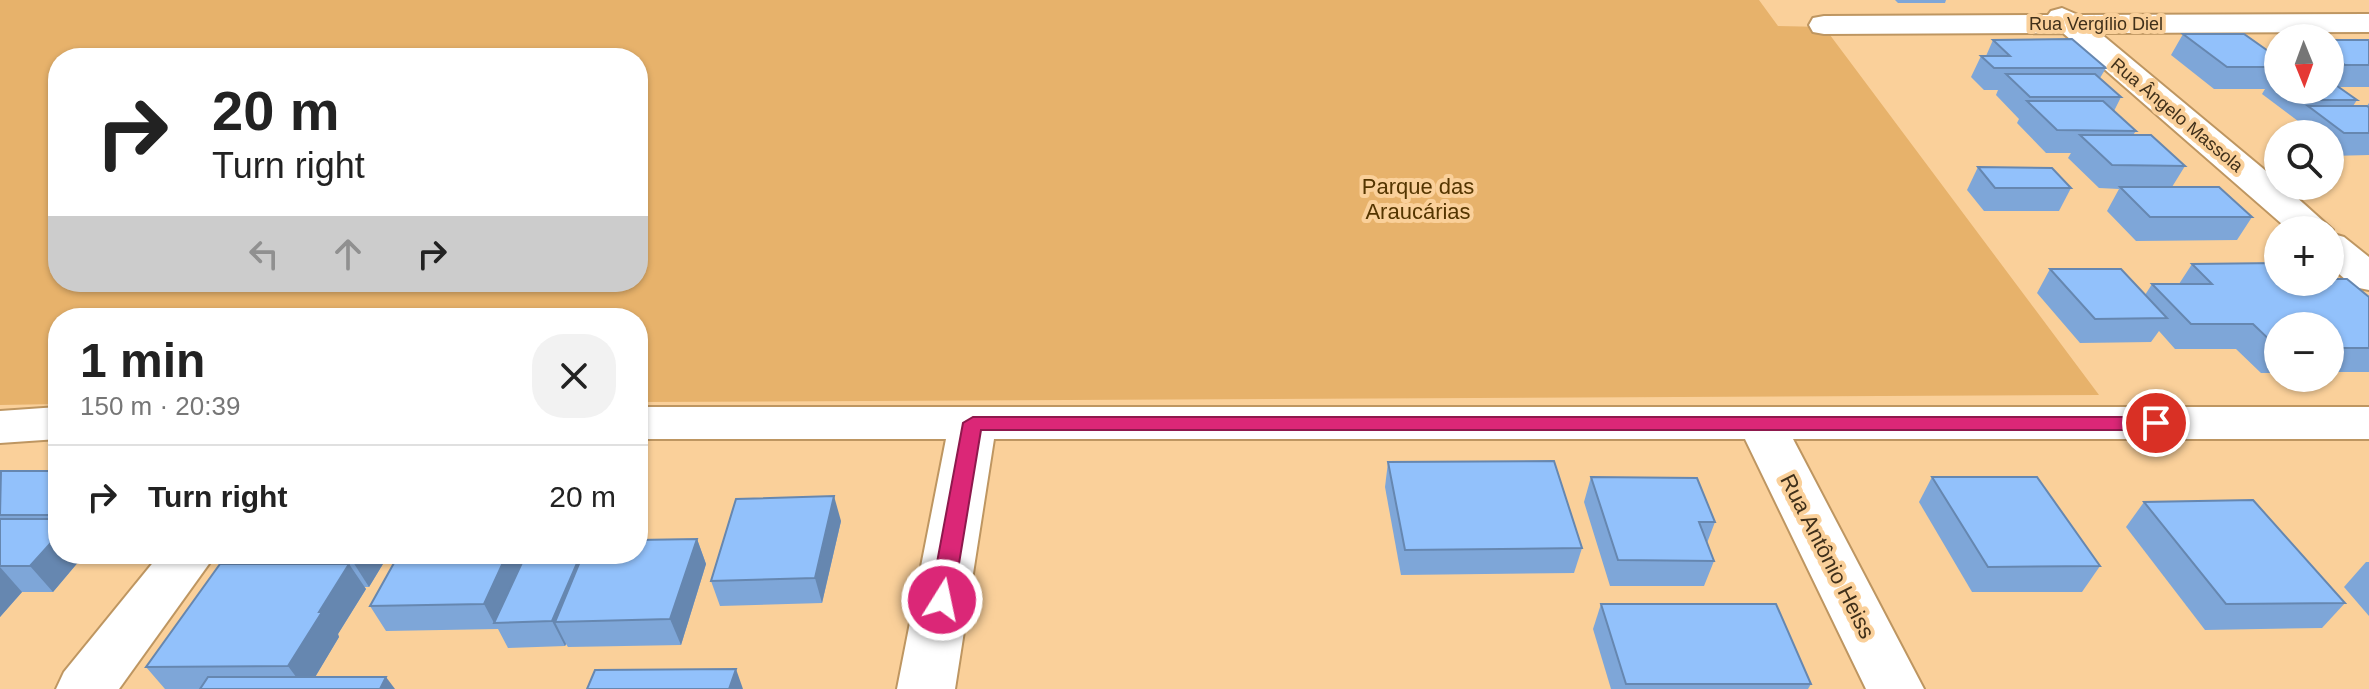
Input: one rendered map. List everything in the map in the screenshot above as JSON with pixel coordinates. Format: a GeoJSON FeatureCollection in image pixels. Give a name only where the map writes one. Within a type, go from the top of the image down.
{"type":"FeatureCollection","features":[{"type":"Feature","properties":{"kind":"street","name":"Rua Ângelo Massola"},"geometry":{"type":"LineString","coordinates":[[2042,0],[2297,216]]}},
{"type":"Feature","properties":{"kind":"street","name":"Rua Vergílio Diel"},"geometry":{"type":"LineString","coordinates":[[1824,25],[2369,23]]}},
{"type":"Feature","properties":{"kind":"street"},"geometry":{"type":"LineString","coordinates":[[2344,257],[2369,278]]}},
{"type":"Feature","properties":{"kind":"street"},"geometry":{"type":"LineString","coordinates":[[648,423],[2369,423]]}},
{"type":"Feature","properties":{"kind":"street"},"geometry":{"type":"LineString","coordinates":[[926,689],[973,423]]}},
{"type":"Feature","properties":{"kind":"street"},"geometry":{"type":"LineString","coordinates":[[0,427],[48,424]]}},
{"type":"Feature","properties":{"kind":"street","name":"Rua Antônio Heiss"},"geometry":{"type":"LineString","coordinates":[[1761,424],[1895,689]]}},
{"type":"Feature","properties":{"kind":"street"},"geometry":{"type":"LineString","coordinates":[[85,689],[182,564]]}},
{"type":"Feature","properties":{"kind":"green space","name":"Parque das Araucárias"},"geometry":{"type":"Polygon","coordinates":[[[0,0],[1759,0],[1778,26],[1824,27],[2099,395],[648,402],[648,308],[48,308],[48,404],[0,405],[0,0]]]}},
{"type":"Feature","properties":{"kind":"building"},"geometry":{"type":"Polygon","coordinates":[[[2183,34],[2244,34],[2264,48],[2264,67],[2227,67],[2183,34]]]}},
{"type":"Feature","properties":{"kind":"building"},"geometry":{"type":"Polygon","coordinates":[[[2072,39],[2106,68],[1994,68],[1981,56],[2010,56],[1993,40],[2072,39]]]}},
{"type":"Feature","properties":{"kind":"building"},"geometry":{"type":"Polygon","coordinates":[[[2344,40],[2369,40],[2369,65],[2345,65],[2344,40]]]}},
{"type":"Feature","properties":{"kind":"building"},"geometry":{"type":"Polygon","coordinates":[[[2006,74],[2095,74],[2121,97],[2030,97],[2006,74]]]}},
{"type":"Feature","properties":{"kind":"building"},"geometry":{"type":"Polygon","coordinates":[[[2344,91],[2357,100],[2344,100],[2344,91]]]}},
{"type":"Feature","properties":{"kind":"building"},"geometry":{"type":"Polygon","coordinates":[[[2027,101],[2103,101],[2136,131],[2057,130],[2027,101]]]}},
{"type":"Feature","properties":{"kind":"building"},"geometry":{"type":"Polygon","coordinates":[[[2308,106],[2367,106],[2369,133],[2344,133],[2344,120],[2327,120],[2308,106]]]}},
{"type":"Feature","properties":{"kind":"building"},"geometry":{"type":"Polygon","coordinates":[[[2080,135],[2151,135],[2185,166],[2112,165],[2080,135]]]}},
{"type":"Feature","properties":{"kind":"building"},"geometry":{"type":"Polygon","coordinates":[[[1978,167],[2052,168],[2071,188],[1995,188],[1978,167]]]}},
{"type":"Feature","properties":{"kind":"building"},"geometry":{"type":"Polygon","coordinates":[[[2120,187],[2219,187],[2252,217],[2150,217],[2120,187]]]}},
{"type":"Feature","properties":{"kind":"building"},"geometry":{"type":"Polygon","coordinates":[[[2264,263],[2264,296],[2344,296],[2344,279],[2347,279],[2369,297],[2369,348],[2344,348],[2344,312],[2264,312],[2264,335],[2253,324],[2191,324],[2152,284],[2212,284],[2192,264],[2264,263]]]}},
{"type":"Feature","properties":{"kind":"building"},"geometry":{"type":"Polygon","coordinates":[[[2050,269],[2121,269],[2167,318],[2095,319],[2050,269]]]}},
{"type":"Feature","properties":{"kind":"building"},"geometry":{"type":"Polygon","coordinates":[[[1554,461],[1582,548],[1405,550],[1388,462],[1554,461]]]}},
{"type":"Feature","properties":{"kind":"building"},"geometry":{"type":"Polygon","coordinates":[[[1,471],[48,471],[48,515],[0,515],[1,471]]]}},
{"type":"Feature","properties":{"kind":"building"},"geometry":{"type":"Polygon","coordinates":[[[1591,477],[1697,478],[1715,522],[1699,522],[1714,561],[1618,560],[1591,477]]]}},
{"type":"Feature","properties":{"kind":"building"},"geometry":{"type":"Polygon","coordinates":[[[1932,477],[2037,477],[2100,566],[1988,567],[1932,477]]]}},
{"type":"Feature","properties":{"kind":"building"},"geometry":{"type":"Polygon","coordinates":[[[834,496],[815,578],[711,581],[736,499],[834,496]]]}},
{"type":"Feature","properties":{"kind":"building"},"geometry":{"type":"Polygon","coordinates":[[[2253,500],[2345,603],[2226,604],[2144,502],[2253,500]]]}},
{"type":"Feature","properties":{"kind":"building"},"geometry":{"type":"Polygon","coordinates":[[[0,519],[48,519],[48,546],[30,566],[0,566],[0,519]]]}},
{"type":"Feature","properties":{"kind":"building"},"geometry":{"type":"Polygon","coordinates":[[[697,539],[670,619],[555,622],[579,564],[648,564],[648,540],[697,539]]]}},
{"type":"Feature","properties":{"kind":"building"},"geometry":{"type":"Polygon","coordinates":[[[220,564],[349,564],[288,666],[146,667],[220,564]]]}},
{"type":"Feature","properties":{"kind":"building"},"geometry":{"type":"Polygon","coordinates":[[[393,564],[502,564],[484,604],[370,606],[393,564]]]}},
{"type":"Feature","properties":{"kind":"building"},"geometry":{"type":"Polygon","coordinates":[[[521,564],[577,564],[552,621],[494,623],[521,564]]]}},
{"type":"Feature","properties":{"kind":"building"},"geometry":{"type":"Polygon","coordinates":[[[1601,604],[1776,604],[1811,684],[1626,684],[1601,604]]]}},
{"type":"Feature","properties":{"kind":"building"},"geometry":{"type":"Polygon","coordinates":[[[736,669],[729,689],[587,689],[595,670],[736,669]]]}},
{"type":"Feature","properties":{"kind":"building"},"geometry":{"type":"Polygon","coordinates":[[[208,677],[386,677],[380,689],[200,689],[208,677]]]}},
{"type":"Feature","properties":{"kind":"route"},"geometry":{"type":"LineString","coordinates":[[942,600],[973,423],[2156,423]]}}]}
